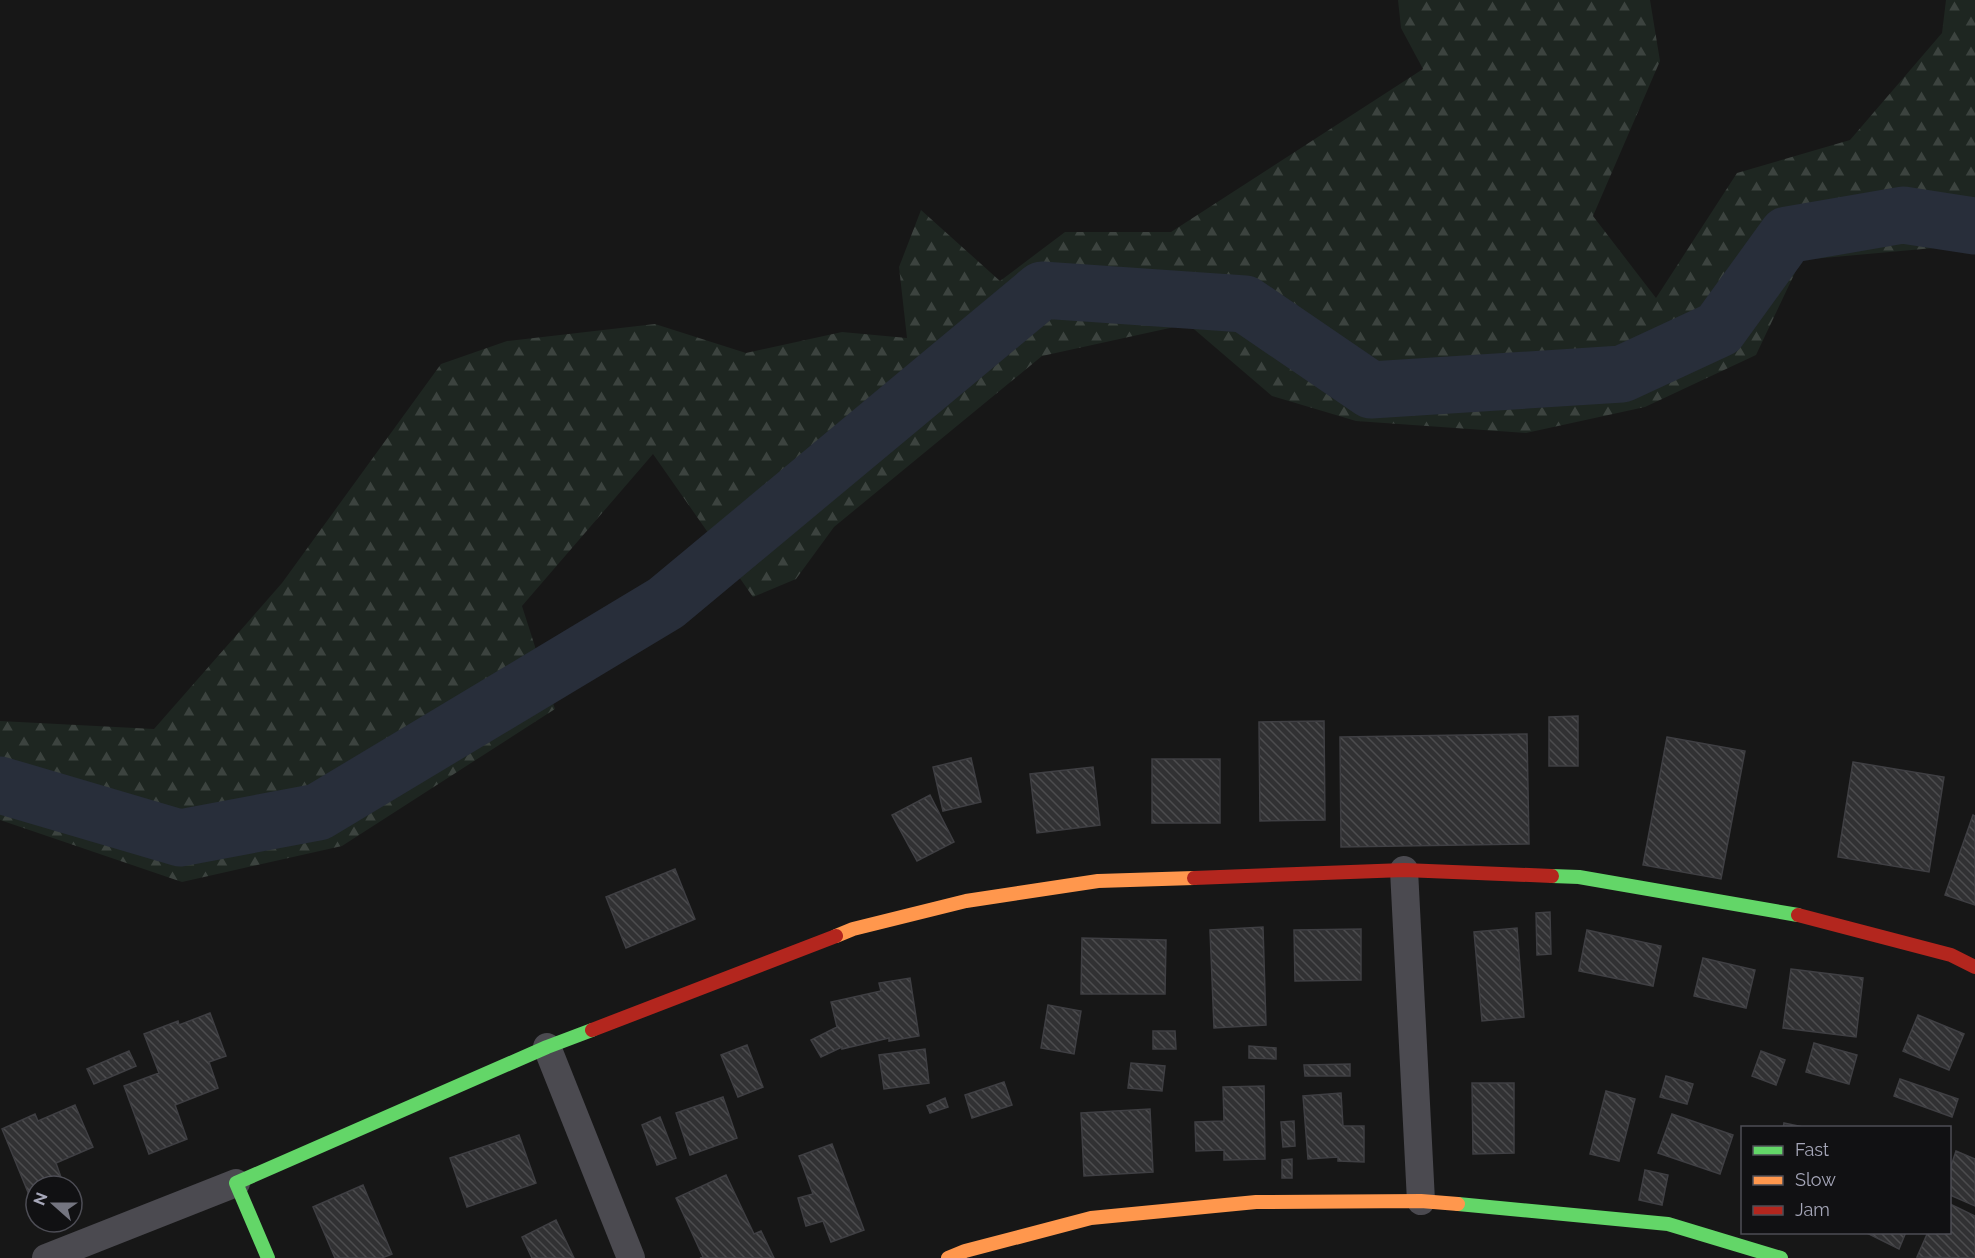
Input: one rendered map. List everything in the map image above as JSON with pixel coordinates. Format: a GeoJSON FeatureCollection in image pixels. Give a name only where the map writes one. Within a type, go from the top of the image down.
{"type":"FeatureCollection","features":[{"type":"Feature","properties":{"kind":"street"},"geometry":{"type":"LineString","coordinates":[[46,1258],[236,1182],[547,1047],[853,929],[966,901],[1098,880],[1404,870],[1579,877],[1797,915],[1951,955],[1975,967]]}},
{"type":"Feature","properties":{"kind":"street"},"geometry":{"type":"LineString","coordinates":[[1404,870],[1420,1201]]}},
{"type":"Feature","properties":{"kind":"street"},"geometry":{"type":"LineString","coordinates":[[547,1047],[631,1258]]}},
{"type":"Feature","properties":{"kind":"street"},"geometry":{"type":"LineString","coordinates":[[236,1182],[268,1258]]}},
{"type":"Feature","properties":{"kind":"street"},"geometry":{"type":"LineString","coordinates":[[948,1258],[965,1251],[1091,1218],[1256,1202],[1420,1201],[1668,1224],[1781,1258]]}},
{"type":"Feature","properties":{"kind":"green space"},"geometry":{"type":"Polygon","coordinates":[[[1398,0],[1650,0],[1660,61],[1593,216],[1656,298],[1737,173],[1850,140],[1942,33],[1946,0],[1975,0],[1975,248],[1967,245],[1801,260],[1756,355],[1645,407],[1526,433],[1356,421],[1272,396],[1188,324],[1042,356],[834,527],[796,579],[753,597],[653,454],[522,606],[555,709],[342,846],[182,882],[0,820],[0,721],[154,729],[282,583],[441,364],[507,341],[655,324],[746,353],[842,332],[907,338],[899,267],[921,210],[1000,281],[1065,232],[1171,232],[1423,69],[1401,28],[1398,0]]]}},
{"type":"Feature","properties":{"kind":"building"},"geometry":{"type":"Polygon","coordinates":[[[1578,716],[1578,766],[1549,766],[1549,717],[1578,716]]]}},
{"type":"Feature","properties":{"kind":"building"},"geometry":{"type":"Polygon","coordinates":[[[1324,721],[1325,820],[1260,821],[1259,722],[1324,721]]]}},
{"type":"Feature","properties":{"kind":"building"},"geometry":{"type":"Polygon","coordinates":[[[1527,734],[1529,844],[1341,847],[1340,737],[1527,734]]]}},
{"type":"Feature","properties":{"kind":"building"},"geometry":{"type":"Polygon","coordinates":[[[1667,737],[1745,751],[1721,879],[1643,865],[1667,737]]]}},
{"type":"Feature","properties":{"kind":"building"},"geometry":{"type":"Polygon","coordinates":[[[971,758],[981,802],[943,811],[933,767],[971,758]]]}},
{"type":"Feature","properties":{"kind":"building"},"geometry":{"type":"Polygon","coordinates":[[[1152,759],[1220,759],[1220,823],[1152,823],[1152,759]]]}},
{"type":"Feature","properties":{"kind":"building"},"geometry":{"type":"Polygon","coordinates":[[[1853,762],[1944,777],[1929,872],[1838,857],[1853,762]]]}},
{"type":"Feature","properties":{"kind":"building"},"geometry":{"type":"Polygon","coordinates":[[[1093,767],[1100,825],[1037,833],[1030,774],[1093,767]]]}},
{"type":"Feature","properties":{"kind":"building"},"geometry":{"type":"Polygon","coordinates":[[[930,795],[954,842],[917,861],[892,815],[930,795]]]}},
{"type":"Feature","properties":{"kind":"building"},"geometry":{"type":"Polygon","coordinates":[[[1973,815],[1975,816],[1975,905],[1945,895],[1973,815]]]}},
{"type":"Feature","properties":{"kind":"building"},"geometry":{"type":"Polygon","coordinates":[[[675,869],[695,919],[626,948],[606,897],[675,869]]]}},
{"type":"Feature","properties":{"kind":"building"},"geometry":{"type":"Polygon","coordinates":[[[1550,912],[1551,954],[1537,955],[1536,913],[1550,912]]]}},
{"type":"Feature","properties":{"kind":"building"},"geometry":{"type":"Polygon","coordinates":[[[1263,927],[1266,1025],[1214,1028],[1210,930],[1263,927]]]}},
{"type":"Feature","properties":{"kind":"building"},"geometry":{"type":"Polygon","coordinates":[[[1517,928],[1524,1017],[1482,1021],[1474,932],[1517,928]]]}},
{"type":"Feature","properties":{"kind":"building"},"geometry":{"type":"Polygon","coordinates":[[[1361,929],[1361,980],[1295,981],[1294,930],[1361,929]]]}},
{"type":"Feature","properties":{"kind":"building"},"geometry":{"type":"Polygon","coordinates":[[[1587,930],[1661,946],[1653,986],[1579,971],[1587,930]]]}},
{"type":"Feature","properties":{"kind":"building"},"geometry":{"type":"Polygon","coordinates":[[[1082,938],[1166,940],[1165,994],[1081,994],[1082,938]]]}},
{"type":"Feature","properties":{"kind":"building"},"geometry":{"type":"Polygon","coordinates":[[[1703,958],[1755,970],[1746,1008],[1694,996],[1703,958]]]}},
{"type":"Feature","properties":{"kind":"building"},"geometry":{"type":"Polygon","coordinates":[[[1791,969],[1863,978],[1856,1037],[1783,1028],[1791,969]]]}},
{"type":"Feature","properties":{"kind":"building"},"geometry":{"type":"Polygon","coordinates":[[[910,978],[919,1036],[889,1041],[889,1038],[842,1049],[842,1047],[821,1057],[811,1040],[837,1027],[831,1002],[881,991],[879,983],[910,978]]]}},
{"type":"Feature","properties":{"kind":"building"},"geometry":{"type":"Polygon","coordinates":[[[1048,1005],[1081,1011],[1074,1054],[1041,1048],[1048,1005]]]}},
{"type":"Feature","properties":{"kind":"building"},"geometry":{"type":"Polygon","coordinates":[[[210,1013],[226,1056],[209,1062],[218,1088],[175,1105],[187,1139],[149,1154],[124,1086],[159,1073],[144,1034],[178,1021],[179,1025],[210,1013]]]}},
{"type":"Feature","properties":{"kind":"building"},"geometry":{"type":"Polygon","coordinates":[[[1918,1015],[1964,1034],[1949,1070],[1903,1051],[1918,1015]]]}},
{"type":"Feature","properties":{"kind":"building"},"geometry":{"type":"Polygon","coordinates":[[[1153,1031],[1175,1031],[1176,1049],[1153,1049],[1153,1031]]]}},
{"type":"Feature","properties":{"kind":"building"},"geometry":{"type":"Polygon","coordinates":[[[1814,1043],[1857,1055],[1849,1084],[1806,1072],[1814,1043]]]}},
{"type":"Feature","properties":{"kind":"building"},"geometry":{"type":"Polygon","coordinates":[[[747,1045],[763,1087],[738,1097],[721,1055],[747,1045]]]}},
{"type":"Feature","properties":{"kind":"building"},"geometry":{"type":"Polygon","coordinates":[[[1249,1046],[1276,1048],[1276,1059],[1249,1058],[1249,1046]]]}},
{"type":"Feature","properties":{"kind":"building"},"geometry":{"type":"Polygon","coordinates":[[[925,1049],[929,1083],[884,1089],[879,1055],[925,1049]]]}},
{"type":"Feature","properties":{"kind":"building"},"geometry":{"type":"Polygon","coordinates":[[[129,1051],[136,1066],[94,1084],[87,1069],[129,1051]]]}},
{"type":"Feature","properties":{"kind":"building"},"geometry":{"type":"Polygon","coordinates":[[[1761,1051],[1785,1060],[1776,1085],[1752,1076],[1761,1051]]]}},
{"type":"Feature","properties":{"kind":"building"},"geometry":{"type":"Polygon","coordinates":[[[1131,1063],[1165,1066],[1162,1091],[1128,1088],[1131,1063]]]}},
{"type":"Feature","properties":{"kind":"building"},"geometry":{"type":"Polygon","coordinates":[[[1350,1064],[1350,1076],[1305,1076],[1304,1065],[1350,1064]]]}},
{"type":"Feature","properties":{"kind":"building"},"geometry":{"type":"Polygon","coordinates":[[[1666,1076],[1693,1084],[1687,1104],[1660,1097],[1666,1076]]]}},
{"type":"Feature","properties":{"kind":"building"},"geometry":{"type":"Polygon","coordinates":[[[1900,1079],[1958,1099],[1952,1117],[1894,1096],[1900,1079]]]}},
{"type":"Feature","properties":{"kind":"building"},"geometry":{"type":"Polygon","coordinates":[[[1004,1082],[1012,1105],[972,1118],[965,1095],[1004,1082]]]}},
{"type":"Feature","properties":{"kind":"building"},"geometry":{"type":"Polygon","coordinates":[[[1472,1083],[1514,1083],[1514,1153],[1473,1154],[1472,1083]]]}},
{"type":"Feature","properties":{"kind":"building"},"geometry":{"type":"Polygon","coordinates":[[[1264,1086],[1265,1159],[1224,1160],[1224,1150],[1196,1151],[1195,1122],[1224,1121],[1223,1087],[1264,1086]]]}},
{"type":"Feature","properties":{"kind":"building"},"geometry":{"type":"Polygon","coordinates":[[[1606,1091],[1635,1099],[1619,1161],[1590,1154],[1606,1091]]]}},
{"type":"Feature","properties":{"kind":"building"},"geometry":{"type":"Polygon","coordinates":[[[1341,1093],[1343,1126],[1364,1126],[1364,1162],[1338,1161],[1338,1157],[1308,1159],[1303,1096],[1341,1093]]]}},
{"type":"Feature","properties":{"kind":"building"},"geometry":{"type":"Polygon","coordinates":[[[723,1097],[737,1138],[690,1155],[676,1113],[723,1097]]]}},
{"type":"Feature","properties":{"kind":"building"},"geometry":{"type":"Polygon","coordinates":[[[945,1098],[948,1107],[930,1113],[927,1106],[945,1098]]]}},
{"type":"Feature","properties":{"kind":"building"},"geometry":{"type":"Polygon","coordinates":[[[75,1105],[93,1147],[56,1163],[60,1174],[24,1174],[24,1183],[2,1129],[35,1114],[38,1121],[75,1105]]]}},
{"type":"Feature","properties":{"kind":"building"},"geometry":{"type":"Polygon","coordinates":[[[1150,1109],[1153,1172],[1084,1176],[1081,1113],[1150,1109]]]}},
{"type":"Feature","properties":{"kind":"building"},"geometry":{"type":"Polygon","coordinates":[[[1672,1114],[1733,1135],[1720,1174],[1658,1153],[1672,1114]]]}},
{"type":"Feature","properties":{"kind":"building"},"geometry":{"type":"Polygon","coordinates":[[[660,1117],[676,1158],[657,1165],[642,1125],[660,1117]]]}},
{"type":"Feature","properties":{"kind":"building"},"geometry":{"type":"Polygon","coordinates":[[[1294,1121],[1295,1146],[1283,1147],[1281,1122],[1294,1121]]]}},
{"type":"Feature","properties":{"kind":"building"},"geometry":{"type":"Polygon","coordinates":[[[519,1135],[536,1183],[467,1207],[450,1158],[519,1135]]]}},
{"type":"Feature","properties":{"kind":"building"},"geometry":{"type":"Polygon","coordinates":[[[832,1144],[864,1230],[831,1242],[823,1221],[806,1226],[798,1198],[813,1194],[799,1156],[832,1144]]]}},
{"type":"Feature","properties":{"kind":"building"},"geometry":{"type":"Polygon","coordinates":[[[1956,1151],[1975,1159],[1975,1206],[1951,1195],[1951,1166],[1956,1151]]]}},
{"type":"Feature","properties":{"kind":"building"},"geometry":{"type":"Polygon","coordinates":[[[1292,1159],[1292,1178],[1282,1178],[1282,1160],[1292,1159]]]}},
{"type":"Feature","properties":{"kind":"building"},"geometry":{"type":"Polygon","coordinates":[[[1645,1170],[1668,1175],[1662,1205],[1639,1200],[1645,1170]]]}},
{"type":"Feature","properties":{"kind":"building"},"geometry":{"type":"Polygon","coordinates":[[[726,1175],[754,1234],[761,1231],[774,1258],[700,1258],[703,1257],[676,1198],[726,1175]]]}},
{"type":"Feature","properties":{"kind":"building"},"geometry":{"type":"Polygon","coordinates":[[[363,1185],[392,1254],[382,1258],[335,1258],[313,1207],[363,1185]]]}},
{"type":"Feature","properties":{"kind":"building"},"geometry":{"type":"Polygon","coordinates":[[[1951,1204],[1975,1216],[1975,1258],[1917,1257],[1927,1234],[1951,1234],[1951,1204]]]}},
{"type":"Feature","properties":{"kind":"building"},"geometry":{"type":"Polygon","coordinates":[[[556,1220],[574,1258],[532,1258],[522,1237],[556,1220]]]}},
{"type":"Feature","properties":{"kind":"building"},"geometry":{"type":"Polygon","coordinates":[[[1869,1234],[1905,1234],[1899,1249],[1869,1234]]]}},
{"type":"Feature","properties":{"kind":"waterway"},"geometry":{"type":"LineString","coordinates":[[0,785],[180,838],[318,812],[666,603],[1042,290],[1245,304],[1371,390],[1622,374],[1719,329],[1787,235],[1903,215],[1975,226]]}},
{"type":"Feature","properties":{"kind":"traffic: fast"},"geometry":{"type":"LineString","coordinates":[[1552,876],[1579,877],[1798,915]]}},
{"type":"Feature","properties":{"kind":"traffic: fast"},"geometry":{"type":"LineString","coordinates":[[268,1258],[236,1183],[547,1047],[592,1030]]}},
{"type":"Feature","properties":{"kind":"traffic: fast"},"geometry":{"type":"LineString","coordinates":[[1458,1204],[1668,1224],[1781,1258]]}},
{"type":"Feature","properties":{"kind":"traffic: slow"},"geometry":{"type":"LineString","coordinates":[[836,936],[853,929],[966,901],[1098,881],[1194,878]]}},
{"type":"Feature","properties":{"kind":"traffic: slow"},"geometry":{"type":"LineString","coordinates":[[948,1258],[965,1251],[1091,1218],[1256,1202],[1421,1201],[1458,1204]]}},
{"type":"Feature","properties":{"kind":"traffic: jam"},"geometry":{"type":"LineString","coordinates":[[1194,878],[1404,870],[1552,876]]}},
{"type":"Feature","properties":{"kind":"traffic: jam"},"geometry":{"type":"LineString","coordinates":[[1798,915],[1951,955],[1975,967]]}},
{"type":"Feature","properties":{"kind":"traffic: jam"},"geometry":{"type":"LineString","coordinates":[[592,1030],[836,936]]}}]}
